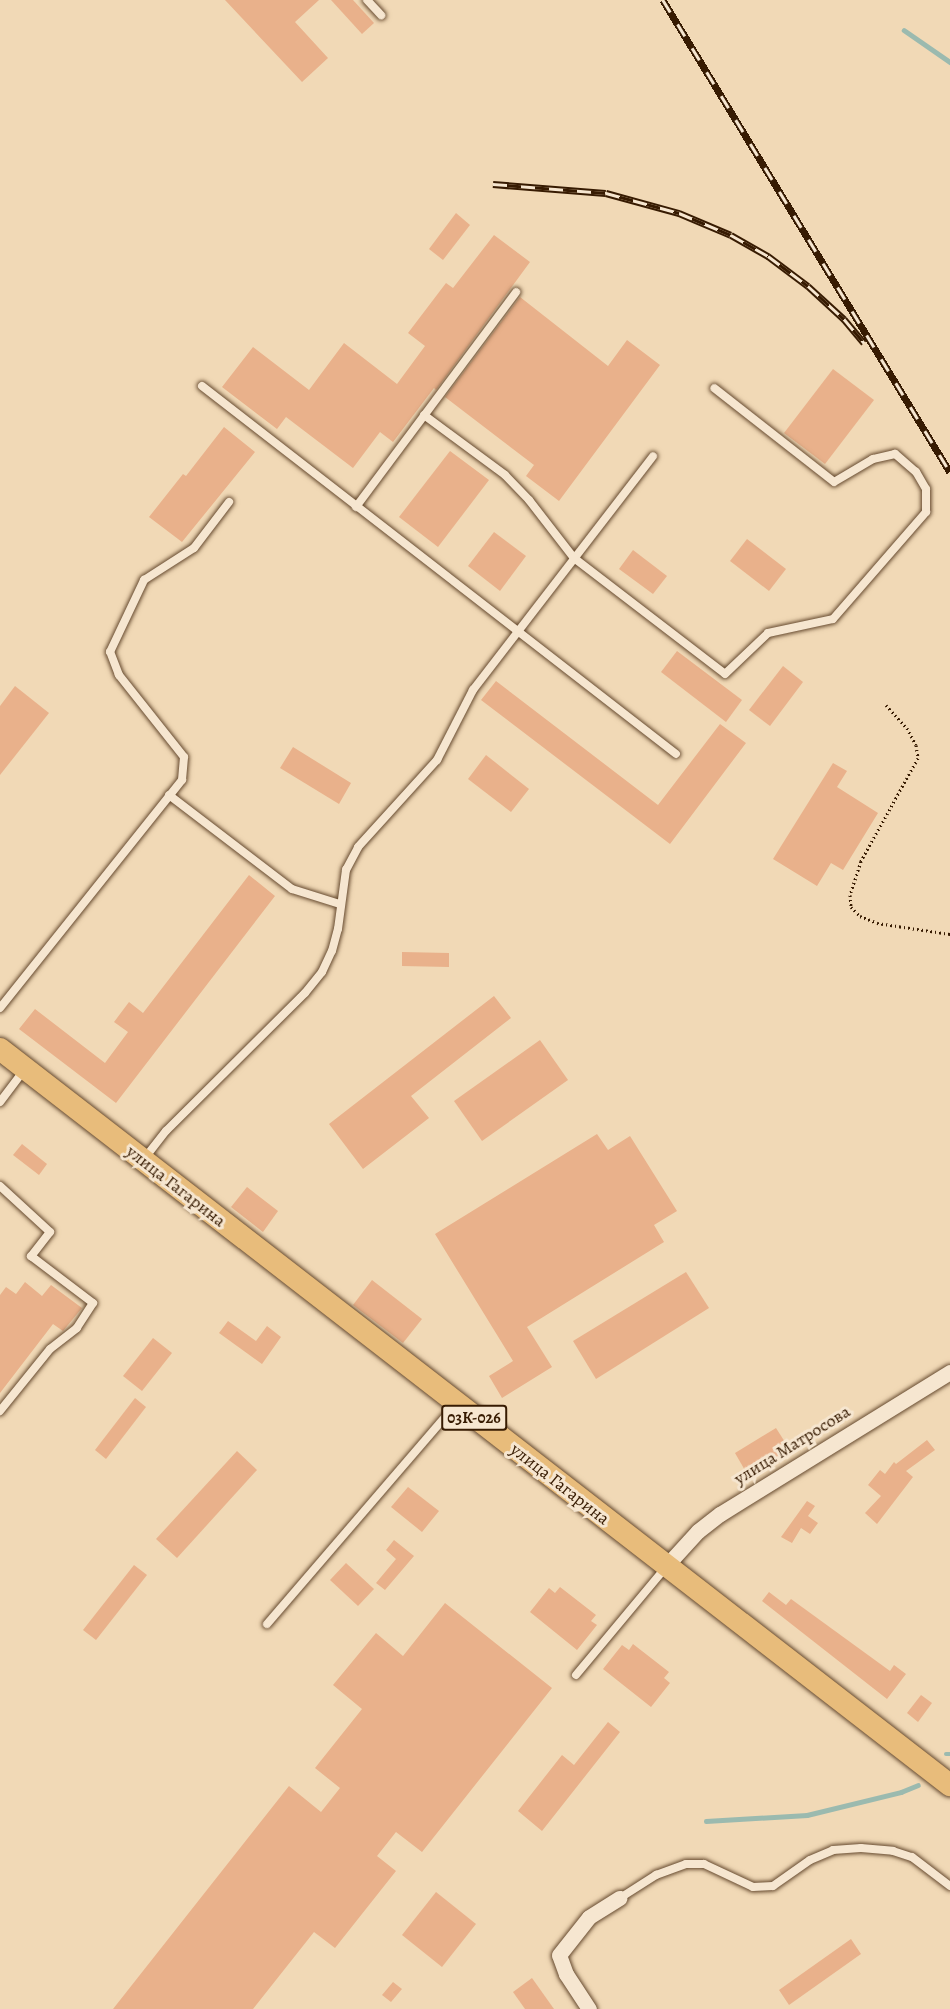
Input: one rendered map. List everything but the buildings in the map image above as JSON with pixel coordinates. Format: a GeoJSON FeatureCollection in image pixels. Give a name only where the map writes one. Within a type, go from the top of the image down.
{"type":"FeatureCollection","features":[{"type":"Feature","properties":{"kind":"main road","name":"улица Гагарина"},"geometry":{"type":"LineString","coordinates":[[0,1049],[950,1785]]}},
{"type":"Feature","properties":{"kind":"street","name":"улица Матросова"},"geometry":{"type":"LineString","coordinates":[[666,1566],[698,1531],[720,1514],[950,1372]]}},
{"type":"Feature","properties":{"kind":"street"},"geometry":{"type":"LineString","coordinates":[[589,2009],[566,1974],[559,1955],[589,1917],[620,1898]]}},
{"type":"Feature","properties":{"kind":"lane"},"geometry":{"type":"LineString","coordinates":[[367,0],[381,15]]}},
{"type":"Feature","properties":{"kind":"lane"},"geometry":{"type":"LineString","coordinates":[[356,507],[516,292]]}},
{"type":"Feature","properties":{"kind":"lane"},"geometry":{"type":"LineString","coordinates":[[202,386],[517,633],[676,754]]}},
{"type":"Feature","properties":{"kind":"lane"},"geometry":{"type":"LineString","coordinates":[[424,415],[505,475],[529,500],[574,558],[724,674],[768,633],[833,619],[926,512],[926,489],[916,472],[895,454],[873,459],[834,482],[714,388]]}},
{"type":"Feature","properties":{"kind":"lane"},"geometry":{"type":"LineString","coordinates":[[143,1160],[166,1131],[305,993],[322,972],[332,951],[346,870],[358,847],[436,760],[473,690],[653,456]]}},
{"type":"Feature","properties":{"kind":"lane"},"geometry":{"type":"LineString","coordinates":[[0,1008],[182,780],[184,757],[119,675],[110,652],[144,580],[194,548],[229,502]]}},
{"type":"Feature","properties":{"kind":"lane"},"geometry":{"type":"LineString","coordinates":[[169,795],[292,889],[340,904]]}},
{"type":"Feature","properties":{"kind":"lane"},"geometry":{"type":"LineString","coordinates":[[0,1102],[25,1069]]}},
{"type":"Feature","properties":{"kind":"lane"},"geometry":{"type":"LineString","coordinates":[[0,1186],[50,1232],[31,1256],[93,1303],[77,1328],[50,1348],[0,1411]]}},
{"type":"Feature","properties":{"kind":"lane"},"geometry":{"type":"LineString","coordinates":[[267,1624],[456,1403]]}},
{"type":"Feature","properties":{"kind":"lane"},"geometry":{"type":"LineString","coordinates":[[576,1675],[666,1566]]}},
{"type":"Feature","properties":{"kind":"lane"},"geometry":{"type":"LineString","coordinates":[[620,1898],[656,1875],[686,1864],[704,1864],[753,1887],[773,1886],[810,1860],[833,1850],[861,1848],[893,1851],[912,1857],[950,1886]]}},
{"type":"Feature","properties":{"kind":"path"},"geometry":{"type":"LineString","coordinates":[[886,705],[906,728],[916,745],[918,758],[912,773],[861,861],[850,895],[851,907],[860,916],[877,923],[950,934]]}},
{"type":"Feature","properties":{"kind":"waterway"},"geometry":{"type":"LineString","coordinates":[[904,30],[950,62]]}},
{"type":"Feature","properties":{"kind":"waterway"},"geometry":{"type":"LineString","coordinates":[[706,1821],[807,1815],[901,1792],[918,1785]]}},
{"type":"Feature","properties":{"kind":"railway"},"geometry":{"type":"LineString","coordinates":[[663,0],[950,472]]}},
{"type":"Feature","properties":{"kind":"railway"},"geometry":{"type":"LineString","coordinates":[[493,184],[606,193],[679,213],[731,235],[768,256],[808,286],[844,319],[864,343]]}}]}
